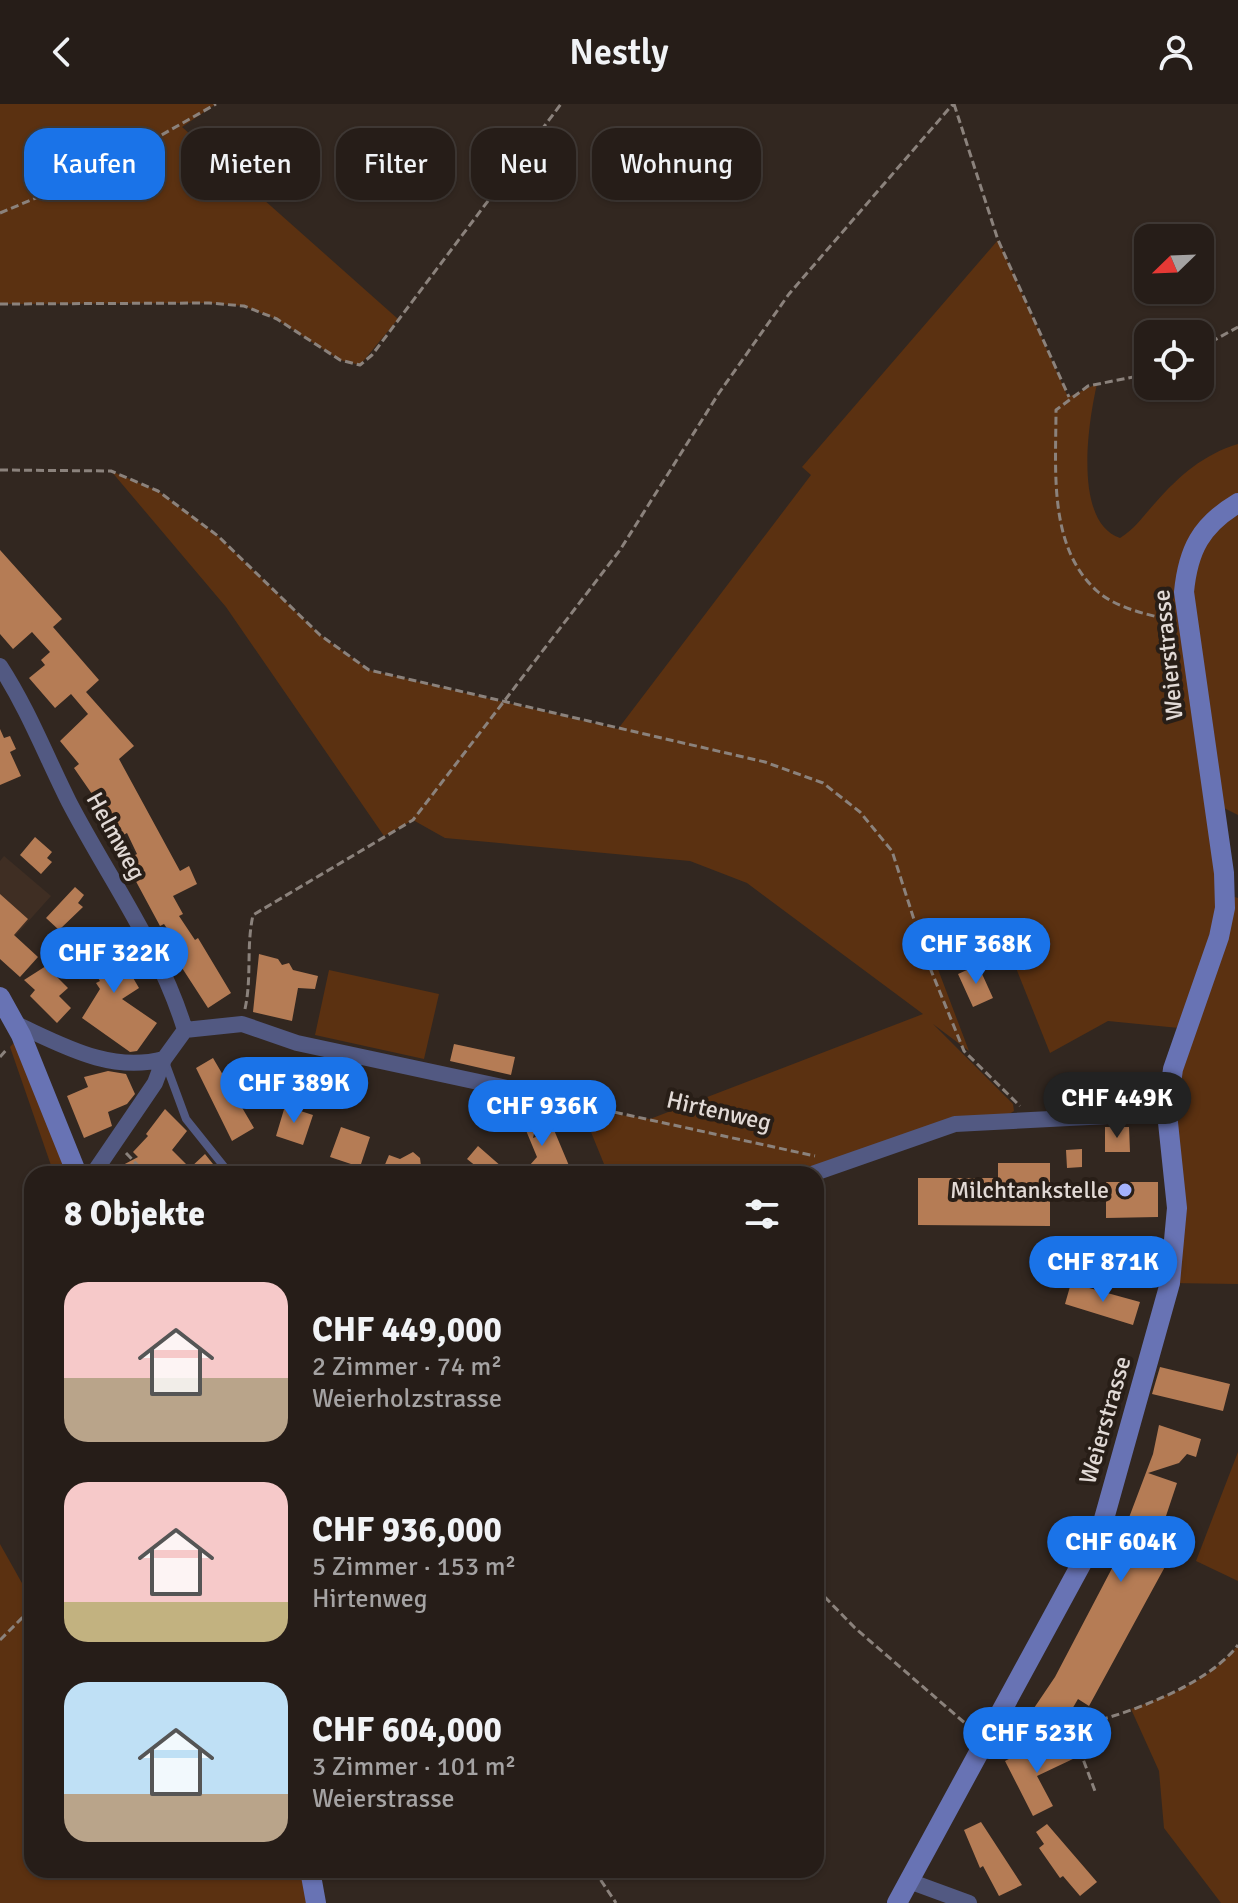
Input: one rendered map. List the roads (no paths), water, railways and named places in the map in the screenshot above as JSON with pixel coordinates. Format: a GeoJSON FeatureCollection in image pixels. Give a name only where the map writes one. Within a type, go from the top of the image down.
{"type":"FeatureCollection","features":[{"type":"Feature","properties":{"kind":"street","name":"Weierstrasse"},"geometry":{"type":"LineString","coordinates":[[897,1903],[1102,1526],[1170,1283],[1177,1208],[1167,1113],[1173,1069],[1219,937],[1225,908],[1224,873],[1184,592],[1187,561],[1199,534],[1219,514],[1238,503]]}},
{"type":"Feature","properties":{"kind":"street","name":"Helmweg"},"geometry":{"type":"LineString","coordinates":[[0,666],[23,701],[69,801],[172,987],[185,1030]]}},
{"type":"Feature","properties":{"kind":"street"},"geometry":{"type":"LineString","coordinates":[[0,997],[16,1024],[74,1166]]}},
{"type":"Feature","properties":{"kind":"street"},"geometry":{"type":"LineString","coordinates":[[16,1024],[85,1057],[142,1065],[164,1059]]}},
{"type":"Feature","properties":{"kind":"street"},"geometry":{"type":"LineString","coordinates":[[99,1166],[155,1083],[164,1059],[185,1030],[242,1024],[297,1043],[553,1098]]}},
{"type":"Feature","properties":{"kind":"street"},"geometry":{"type":"LineString","coordinates":[[824,1170],[955,1124],[1167,1113]]}},
{"type":"Feature","properties":{"kind":"street"},"geometry":{"type":"LineString","coordinates":[[311,1878],[316,1903]]}},
{"type":"Feature","properties":{"kind":"street"},"geometry":{"type":"LineString","coordinates":[[909,1881],[969,1903]]}},
{"type":"Feature","properties":{"kind":"lane"},"geometry":{"type":"LineString","coordinates":[[164,1059],[186,1119],[224,1166]]}},
{"type":"Feature","properties":{"kind":"place","name":"Milchtankstelle"},"geometry":{"type":"Point","coordinates":[1125,1190]}}]}
